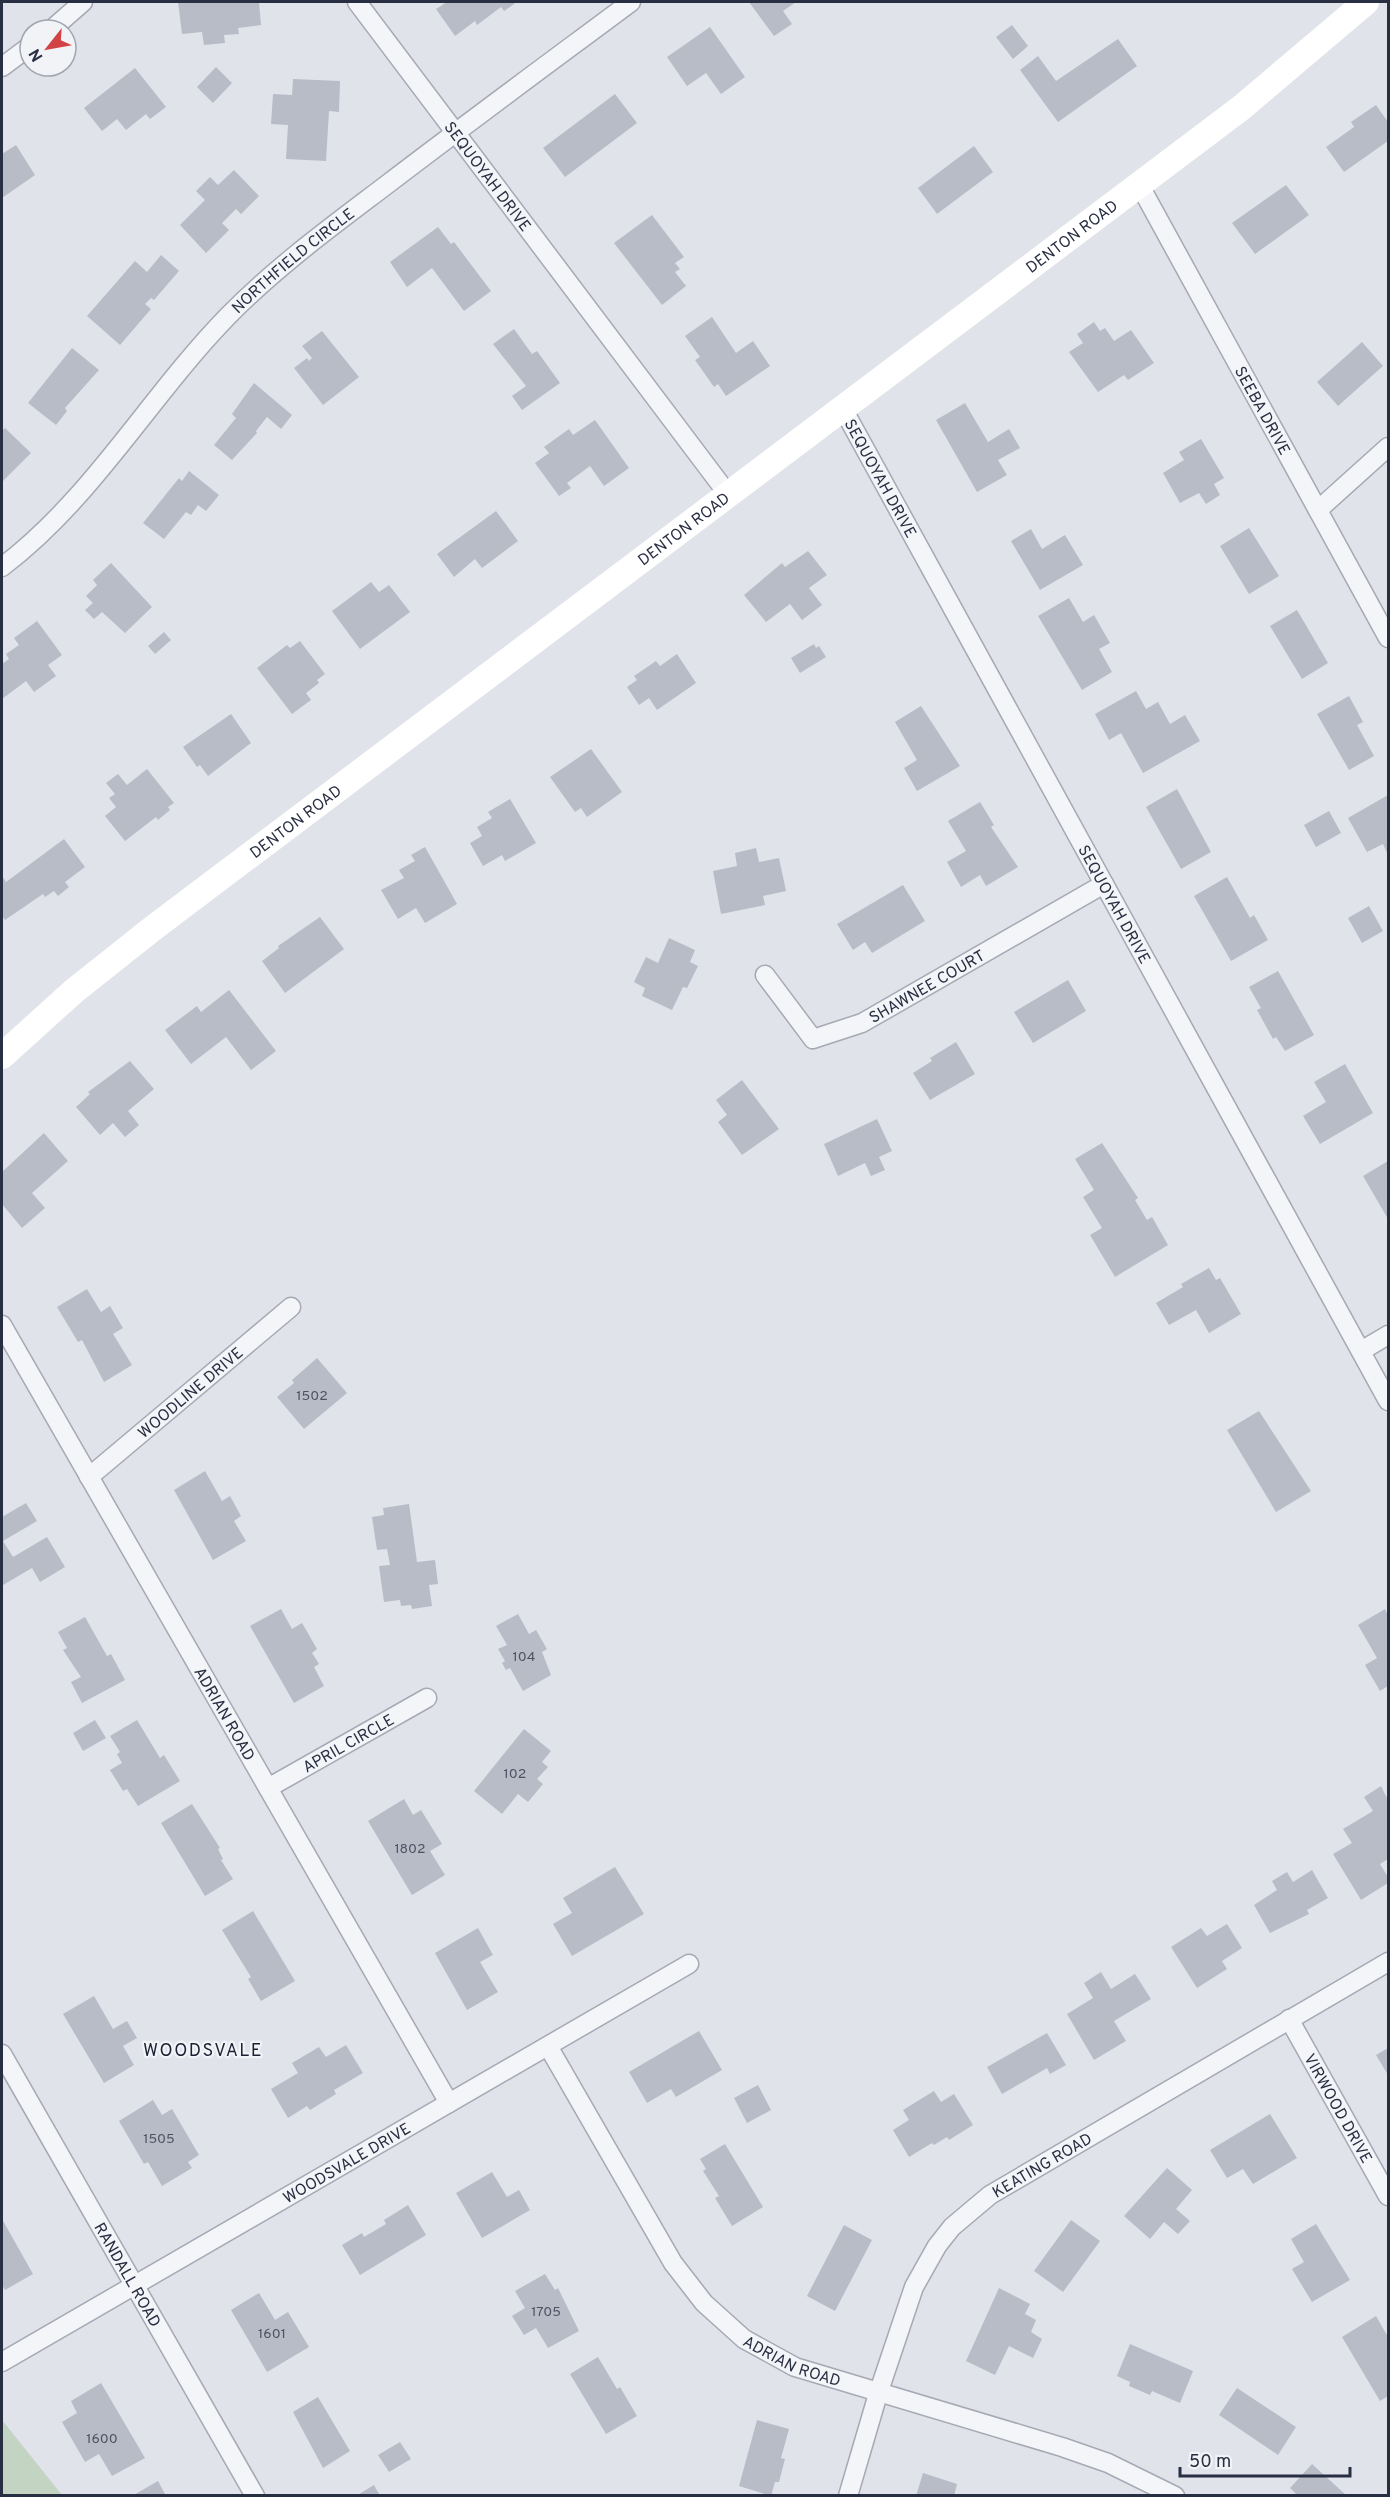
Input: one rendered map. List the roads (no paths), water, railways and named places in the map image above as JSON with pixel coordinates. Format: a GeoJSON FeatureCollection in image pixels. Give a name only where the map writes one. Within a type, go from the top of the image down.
{"type":"FeatureCollection","features":[{"type":"Feature","properties":{"kind":"street"},"geometry":{"type":"LineString","coordinates":[[65,18],[83,2]]}},
{"type":"Feature","properties":{"kind":"street","name":"SEQUOYAH DRIVE"},"geometry":{"type":"LineString","coordinates":[[357,2],[727,493]]}},
{"type":"Feature","properties":{"kind":"street","name":"NORTHFIELD CIRCLE"},"geometry":{"type":"LineString","coordinates":[[2,567],[34,542],[84,490],[228,316],[296,254],[631,2]]}},
{"type":"Feature","properties":{"kind":"street","name":"DENTON ROAD"},"geometry":{"type":"LineString","coordinates":[[2,1056],[74,991],[152,929],[727,493],[1241,108],[1366,2]]}},
{"type":"Feature","properties":{"kind":"street"},"geometry":{"type":"LineString","coordinates":[[2,67],[18,55]]}},
{"type":"Feature","properties":{"kind":"street","name":"SEEBA DRIVE"},"geometry":{"type":"LineString","coordinates":[[1139,183],[1389,638]]}},
{"type":"Feature","properties":{"kind":"street","name":"SEQUOYAH DRIVE"},"geometry":{"type":"LineString","coordinates":[[842,407],[1389,1401]]}},
{"type":"Feature","properties":{"kind":"street"},"geometry":{"type":"LineString","coordinates":[[1318,510],[1389,447]]}},
{"type":"Feature","properties":{"kind":"street","name":"SHAWNEE COURT"},"geometry":{"type":"LineString","coordinates":[[765,975],[813,1039],[862,1023],[1104,884]]}},
{"type":"Feature","properties":{"kind":"street","name":"WOODLINE DRIVE"},"geometry":{"type":"LineString","coordinates":[[89,1477],[291,1307]]}},
{"type":"Feature","properties":{"kind":"street","name":"ADRIAN ROAD"},"geometry":{"type":"LineString","coordinates":[[2,1325],[449,2103]]}},
{"type":"Feature","properties":{"kind":"street"},"geometry":{"type":"LineString","coordinates":[[1361,1351],[1389,1335]]}},
{"type":"Feature","properties":{"kind":"street","name":"APRIL CIRCLE"},"geometry":{"type":"LineString","coordinates":[[268,1788],[427,1698]]}},
{"type":"Feature","properties":{"kind":"street","name":"KEATING ROAD"},"geometry":{"type":"LineString","coordinates":[[848,2496],[878,2394],[914,2287],[924,2265],[947,2233],[970,2210],[990,2195],[1389,1962]]}},
{"type":"Feature","properties":{"kind":"street","name":"WOODSVALE DRIVE"},"geometry":{"type":"LineString","coordinates":[[2,2362],[689,1964]]}},
{"type":"Feature","properties":{"kind":"street","name":"VIRWOOD DRIVE"},"geometry":{"type":"LineString","coordinates":[[1289,2019],[1389,2196]]}},
{"type":"Feature","properties":{"kind":"street","name":"ADRIAN ROAD"},"geometry":{"type":"LineString","coordinates":[[548,2046],[673,2263],[704,2303],[744,2339],[769,2355],[795,2367],[878,2394],[1071,2450],[1119,2468],[1175,2496]]}},
{"type":"Feature","properties":{"kind":"street","name":"RANDALL ROAD"},"geometry":{"type":"LineString","coordinates":[[2,2054],[255,2496]]}},
{"type":"Feature","properties":{"kind":"district","name":"WOODSVALE"},"geometry":{"type":"Point","coordinates":[203,2050]}}]}
